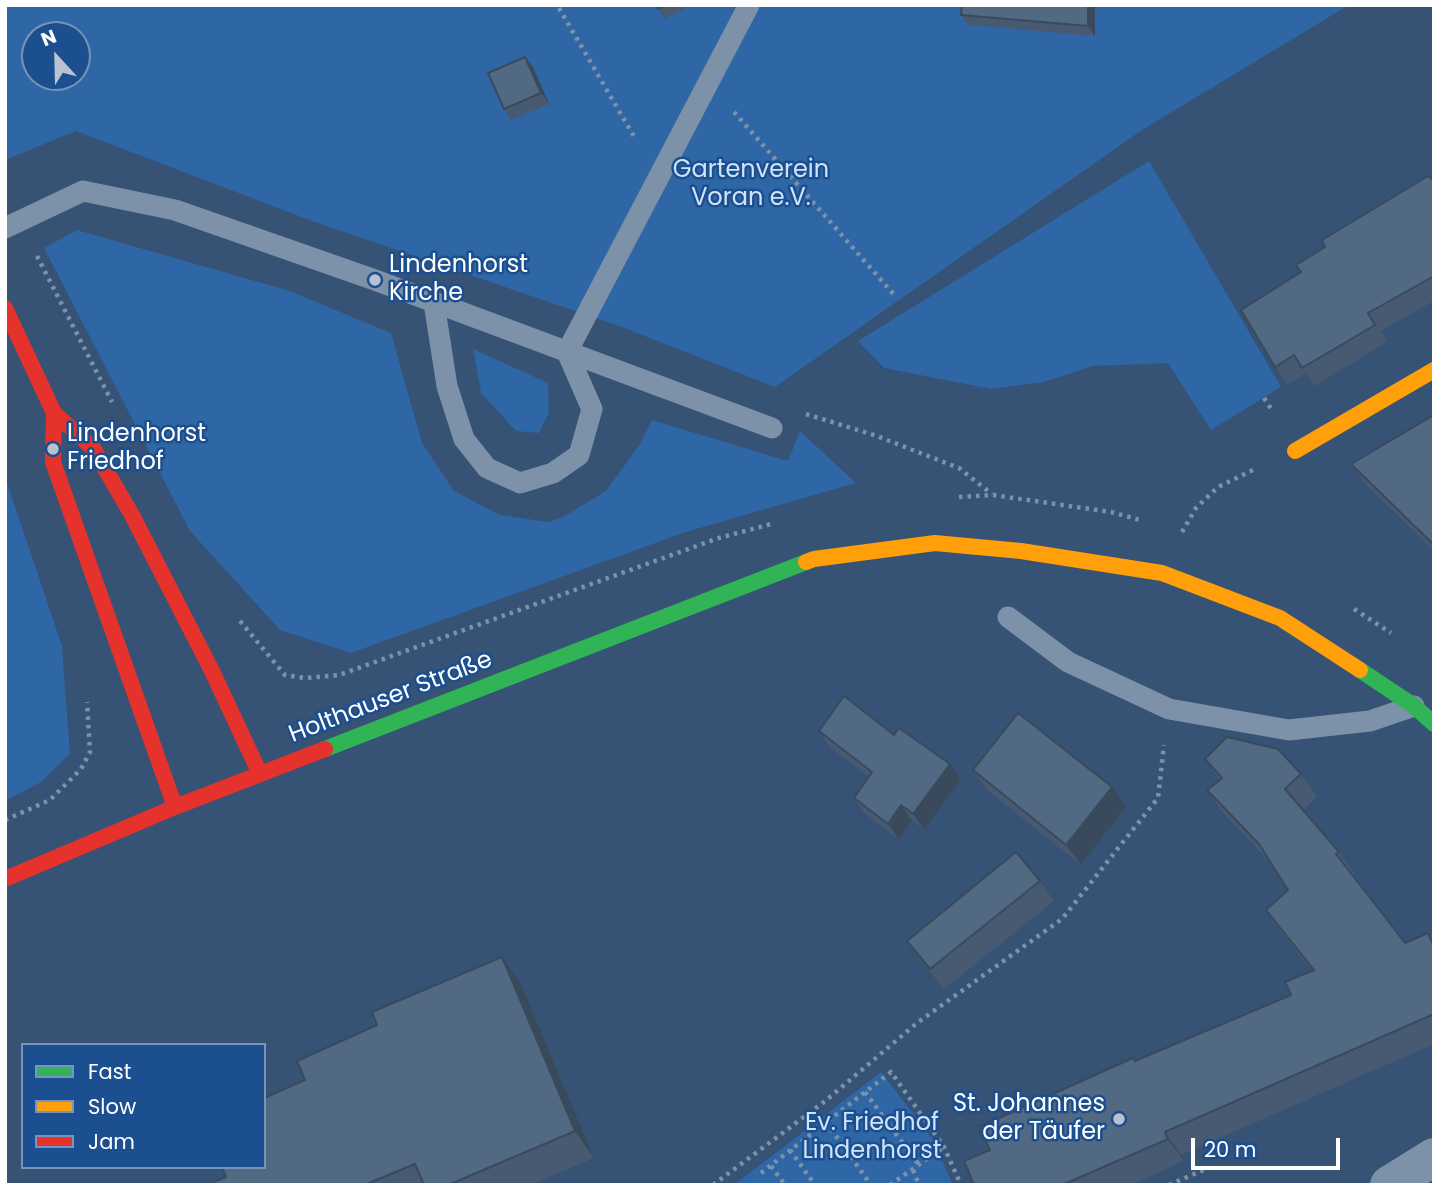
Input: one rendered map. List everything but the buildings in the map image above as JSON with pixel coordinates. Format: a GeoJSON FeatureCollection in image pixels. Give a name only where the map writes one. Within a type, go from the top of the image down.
{"type":"FeatureCollection","features":[{"type":"Feature","properties":{"kind":"main road"},"geometry":{"type":"LineString","coordinates":[[5,308],[54,413],[93,447],[132,515],[212,671],[260,774]]}},
{"type":"Feature","properties":{"kind":"main road"},"geometry":{"type":"LineString","coordinates":[[1295,451],[1434,370]]}},
{"type":"Feature","properties":{"kind":"main road"},"geometry":{"type":"LineString","coordinates":[[54,413],[53,462],[175,807]]}},
{"type":"Feature","properties":{"kind":"main road","name":"Holthauser Straße"},"geometry":{"type":"LineString","coordinates":[[5,879],[175,807],[814,559],[935,543],[1021,551]]}},
{"type":"Feature","properties":{"kind":"main road"},"geometry":{"type":"LineString","coordinates":[[1021,551],[1162,573],[1280,618],[1414,706],[1434,724]]}},
{"type":"Feature","properties":{"kind":"street"},"geometry":{"type":"LineString","coordinates":[[1389,1185],[1434,1157]]}},
{"type":"Feature","properties":{"kind":"lane"},"geometry":{"type":"LineString","coordinates":[[567,352],[749,5]]}},
{"type":"Feature","properties":{"kind":"lane"},"geometry":{"type":"LineString","coordinates":[[5,228],[83,191],[174,210],[375,280],[772,428]]}},
{"type":"Feature","properties":{"kind":"lane"},"geometry":{"type":"LineString","coordinates":[[434,303],[447,386],[464,439],[487,468],[520,483],[553,473],[579,455],[592,409],[567,352]]}},
{"type":"Feature","properties":{"kind":"lane"},"geometry":{"type":"LineString","coordinates":[[1008,617],[1068,662],[1169,709],[1289,730],[1370,721],[1414,706]]}},
{"type":"Feature","properties":{"kind":"path"},"geometry":{"type":"LineString","coordinates":[[559,8],[638,143],[660,171]]}},
{"type":"Feature","properties":{"kind":"path"},"geometry":{"type":"LineString","coordinates":[[708,82],[896,296]]}},
{"type":"Feature","properties":{"kind":"path"},"geometry":{"type":"LineString","coordinates":[[1182,533],[1196,508],[1217,487],[1295,451],[1264,398]]}},
{"type":"Feature","properties":{"kind":"path"},"geometry":{"type":"LineString","coordinates":[[772,428],[802,413],[874,435],[960,468],[992,495],[1021,551]]}},
{"type":"Feature","properties":{"kind":"path"},"geometry":{"type":"LineString","coordinates":[[957,497],[992,495]]}},
{"type":"Feature","properties":{"kind":"path"},"geometry":{"type":"LineString","coordinates":[[285,676],[305,678],[339,675],[706,542],[783,520]]}},
{"type":"Feature","properties":{"kind":"path"},"geometry":{"type":"LineString","coordinates":[[713,1185],[824,1102],[917,1023],[1062,919],[1158,798],[1169,709]]}},
{"type":"Feature","properties":{"kind":"path"},"geometry":{"type":"LineString","coordinates":[[5,820],[50,800],[81,769],[90,751]]}},
{"type":"Feature","properties":{"kind":"path"},"geometry":{"type":"LineString","coordinates":[[761,1173],[891,1072],[944,1147],[961,1185]]}},
{"type":"Feature","properties":{"kind":"path"},"geometry":{"type":"LineString","coordinates":[[865,1092],[919,1165]]}},
{"type":"Feature","properties":{"kind":"path"},"geometry":{"type":"LineString","coordinates":[[826,1122],[872,1185]]}},
{"type":"Feature","properties":{"kind":"path"},"geometry":{"type":"LineString","coordinates":[[890,1185],[944,1147]]}},
{"type":"Feature","properties":{"kind":"path"},"geometry":{"type":"LineString","coordinates":[[790,1150],[815,1185]]}},
{"type":"Feature","properties":{"kind":"path"},"geometry":{"type":"LineString","coordinates":[[771,1166],[785,1185]]}},
{"type":"Feature","properties":{"kind":"path"},"geometry":{"type":"LineString","coordinates":[[1169,1185],[1208,1168]]}},
{"type":"Feature","properties":{"kind":"path"},"geometry":{"type":"LineString","coordinates":[[912,1169],[919,1185]]}},
{"type":"Feature","properties":{"kind":"green space","name":"Gartenverein Voran e.V."},"geometry":{"type":"Polygon","coordinates":[[[5,5],[1349,5],[1142,130],[775,387],[619,326],[312,221],[76,131],[5,160],[5,5]]]}},
{"type":"Feature","properties":{"kind":"green space"},"geometry":{"type":"Polygon","coordinates":[[[1149,161],[1281,387],[1211,430],[1168,363],[1093,366],[1044,382],[991,389],[884,368],[858,341],[1149,161]]]}},
{"type":"Feature","properties":{"kind":"green space"},"geometry":{"type":"Polygon","coordinates":[[[77,230],[290,291],[391,333],[422,443],[454,491],[500,515],[548,522],[563,517],[606,491],[640,444],[652,420],[788,461],[800,431],[856,483],[686,532],[351,653],[280,630],[190,531],[44,248],[77,230]]]}},
{"type":"Feature","properties":{"kind":"green space"},"geometry":{"type":"Polygon","coordinates":[[[473,349],[548,383],[549,413],[539,433],[516,431],[481,393],[473,349]]]}},
{"type":"Feature","properties":{"kind":"green space"},"geometry":{"type":"Polygon","coordinates":[[[5,477],[62,646],[70,754],[41,782],[5,801],[5,477]]]}},
{"type":"Feature","properties":{"kind":"green space","name":"Ev. Friedhof Lindenhorst"},"geometry":{"type":"Polygon","coordinates":[[[881,1072],[933,1139],[953,1185],[734,1185],[881,1072]]]}},
{"type":"Feature","properties":{"kind":"traffic: fast"},"geometry":{"type":"LineString","coordinates":[[325,749],[806,562]]}},
{"type":"Feature","properties":{"kind":"traffic: fast"},"geometry":{"type":"LineString","coordinates":[[1360,670],[1414,706],[1434,724]]}},
{"type":"Feature","properties":{"kind":"traffic: slow"},"geometry":{"type":"LineString","coordinates":[[1295,451],[1434,370]]}},
{"type":"Feature","properties":{"kind":"traffic: slow"},"geometry":{"type":"LineString","coordinates":[[806,562],[935,543],[1021,551],[1162,573],[1280,618],[1360,670]]}},
{"type":"Feature","properties":{"kind":"traffic: jam"},"geometry":{"type":"LineString","coordinates":[[5,308],[54,413],[93,448],[132,515],[212,671],[260,774]]}},
{"type":"Feature","properties":{"kind":"traffic: jam"},"geometry":{"type":"LineString","coordinates":[[54,413],[53,462],[175,807]]}},
{"type":"Feature","properties":{"kind":"traffic: jam"},"geometry":{"type":"LineString","coordinates":[[5,879],[175,807],[325,749]]}},
{"type":"Feature","properties":{"kind":"place","name":"Lindenhorst Kirche"},"geometry":{"type":"Point","coordinates":[375,280]}},
{"type":"Feature","properties":{"kind":"place","name":"Lindenhorst Friedhof"},"geometry":{"type":"Point","coordinates":[53,449]}},
{"type":"Feature","properties":{"kind":"place","name":"St. Johannes der Täufer"},"geometry":{"type":"Point","coordinates":[1119,1119]}}]}
